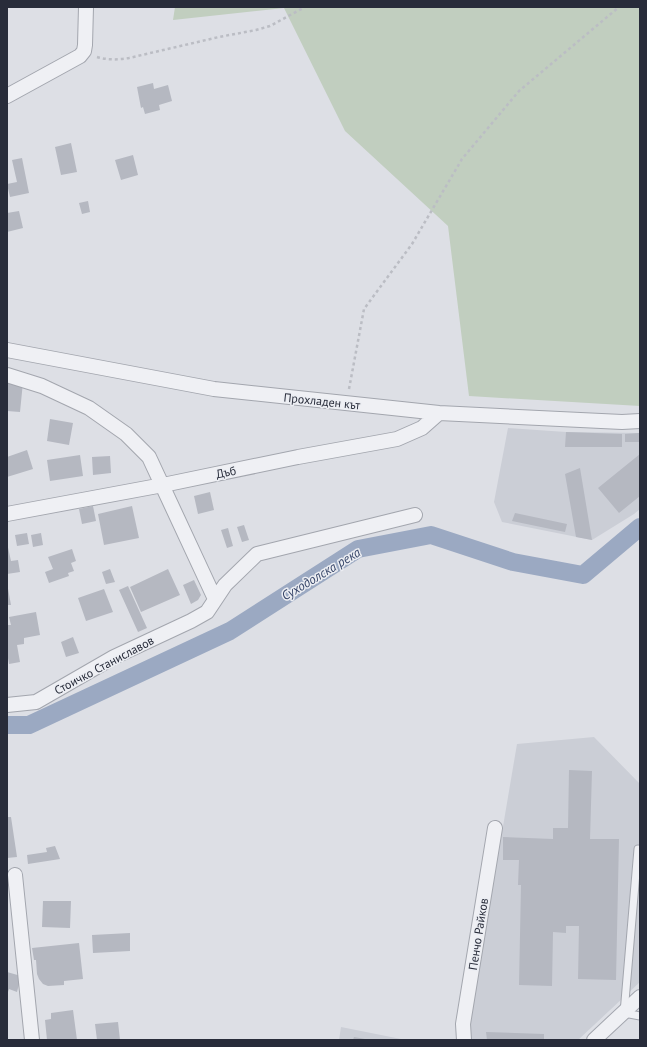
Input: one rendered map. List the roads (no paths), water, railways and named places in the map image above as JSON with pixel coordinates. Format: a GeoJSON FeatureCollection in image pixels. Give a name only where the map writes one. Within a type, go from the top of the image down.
{"type":"FeatureCollection","features":[{"type":"Feature","properties":{"kind":"street"},"geometry":{"type":"LineString","coordinates":[[7,96],[80,56],[84,51],[86,38],[86,7]]}},
{"type":"Feature","properties":{"kind":"street","name":"Прохладен кът"},"geometry":{"type":"LineString","coordinates":[[7,350],[214,389],[346,404],[439,413],[622,422],[640,421]]}},
{"type":"Feature","properties":{"kind":"street"},"geometry":{"type":"LineString","coordinates":[[7,375],[42,386],[89,408],[126,434],[149,457],[215,599]]}},
{"type":"Feature","properties":{"kind":"street","name":"Дъб"},"geometry":{"type":"LineString","coordinates":[[7,514],[163,486],[298,457],[397,439],[422,428],[439,413]]}},
{"type":"Feature","properties":{"kind":"street","name":"Стоичко Станиславов"},"geometry":{"type":"LineString","coordinates":[[7,705],[36,702],[114,657],[207,612],[225,585],[257,554],[414,515]]}},
{"type":"Feature","properties":{"kind":"street","name":"Пенчо Райков"},"geometry":{"type":"LineString","coordinates":[[464,1040],[463,1024],[495,828]]}},
{"type":"Feature","properties":{"kind":"street"},"geometry":{"type":"LineString","coordinates":[[15,875],[32,1040]]}},
{"type":"Feature","properties":{"kind":"street"},"geometry":{"type":"LineString","coordinates":[[594,1040],[640,997]]}},
{"type":"Feature","properties":{"kind":"lane"},"geometry":{"type":"LineString","coordinates":[[638,849],[624,1013],[640,1016]]}},
{"type":"Feature","properties":{"kind":"waterway","name":"Суходолска река"},"geometry":{"type":"LineString","coordinates":[[7,725],[29,725],[230,631],[358,549],[431,535],[513,562],[583,575],[640,527]]}}]}
